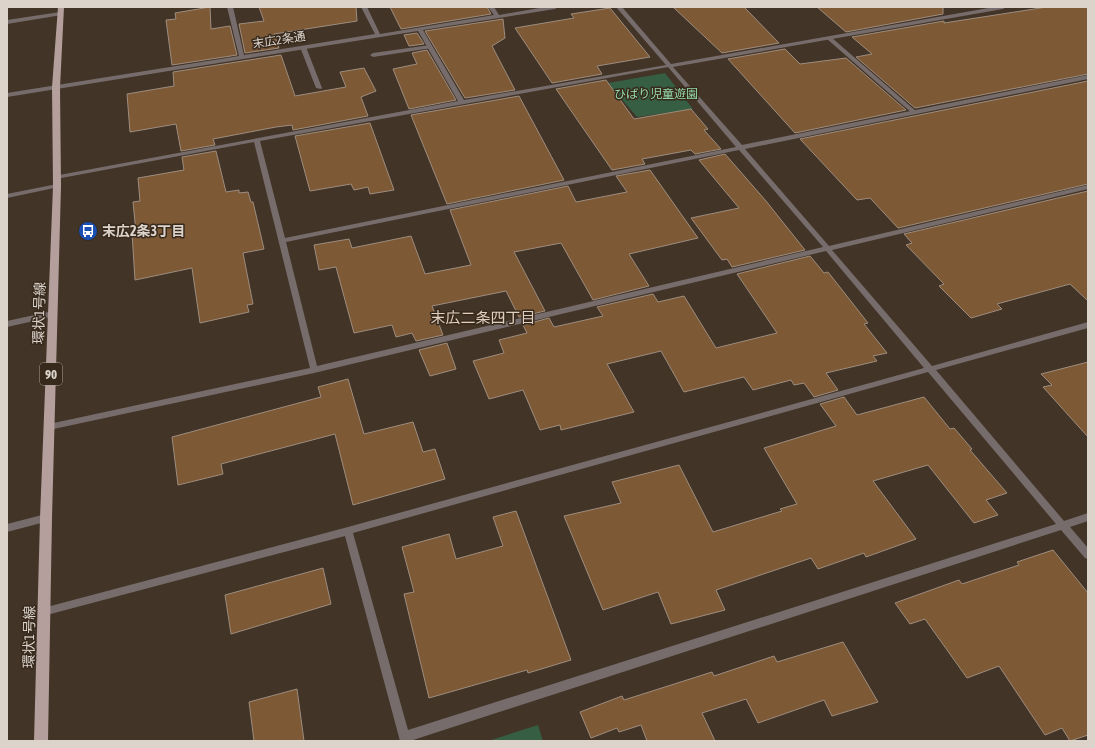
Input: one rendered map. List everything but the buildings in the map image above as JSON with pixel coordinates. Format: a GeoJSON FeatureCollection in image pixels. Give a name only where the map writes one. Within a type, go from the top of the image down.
{"type":"FeatureCollection","features":[{"type":"Feature","properties":{"kind":"main road","name":"環状1号線"},"geometry":{"type":"LineString","coordinates":[[41,741],[48,427],[57,182],[56,87],[60,11]]}},
{"type":"Feature","properties":{"kind":"street"},"geometry":{"type":"LineString","coordinates":[[230,7],[242,57]]}},
{"type":"Feature","properties":{"kind":"street"},"geometry":{"type":"LineString","coordinates":[[364,7],[378,35]]}},
{"type":"Feature","properties":{"kind":"street"},"geometry":{"type":"LineString","coordinates":[[491,7],[497,16]]}},
{"type":"Feature","properties":{"kind":"street","name":"末広2条通"},"geometry":{"type":"LineString","coordinates":[[7,95],[555,7]]}},
{"type":"Feature","properties":{"kind":"street"},"geometry":{"type":"LineString","coordinates":[[619,7],[740,149],[828,249],[1088,555]]}},
{"type":"Feature","properties":{"kind":"street"},"geometry":{"type":"LineString","coordinates":[[7,196],[57,182],[257,141],[462,102],[1003,7]]}},
{"type":"Feature","properties":{"kind":"street"},"geometry":{"type":"LineString","coordinates":[[7,22],[60,11]]}},
{"type":"Feature","properties":{"kind":"street"},"geometry":{"type":"LineString","coordinates":[[419,28],[462,102]]}},
{"type":"Feature","properties":{"kind":"street"},"geometry":{"type":"LineString","coordinates":[[830,38],[915,113]]}},
{"type":"Feature","properties":{"kind":"street"},"geometry":{"type":"LineString","coordinates":[[303,47],[319,88]]}},
{"type":"Feature","properties":{"kind":"street"},"geometry":{"type":"LineString","coordinates":[[373,55],[430,47]]}},
{"type":"Feature","properties":{"kind":"street"},"geometry":{"type":"LineString","coordinates":[[282,241],[1088,77]]}},
{"type":"Feature","properties":{"kind":"street"},"geometry":{"type":"LineString","coordinates":[[257,141],[314,370]]}},
{"type":"Feature","properties":{"kind":"street"},"geometry":{"type":"LineString","coordinates":[[48,427],[314,370],[1088,187]]}},
{"type":"Feature","properties":{"kind":"street"},"geometry":{"type":"LineString","coordinates":[[7,324],[53,314]]}},
{"type":"Feature","properties":{"kind":"street"},"geometry":{"type":"LineString","coordinates":[[43,612],[348,531],[1088,325]]}},
{"type":"Feature","properties":{"kind":"street"},"geometry":{"type":"LineString","coordinates":[[348,531],[404,739],[1088,517]]}},
{"type":"Feature","properties":{"kind":"street"},"geometry":{"type":"LineString","coordinates":[[7,528],[46,518]]}},
{"type":"Feature","properties":{"kind":"green space","name":"ひばり児童遊園"},"geometry":{"type":"Polygon","coordinates":[[[665,73],[693,109],[637,117],[608,83],[665,73]]]}},
{"type":"Feature","properties":{"kind":"green space"},"geometry":{"type":"Polygon","coordinates":[[[538,725],[543,741],[488,741],[538,725]]]}},
{"type":"Feature","properties":{"kind":"place","name":"末広2条3丁目"},"geometry":{"type":"Point","coordinates":[88,231]}},
{"type":"Feature","properties":{"kind":"district","name":"末広二条四丁目"},"geometry":{"type":"Point","coordinates":[483,318]}}]}
